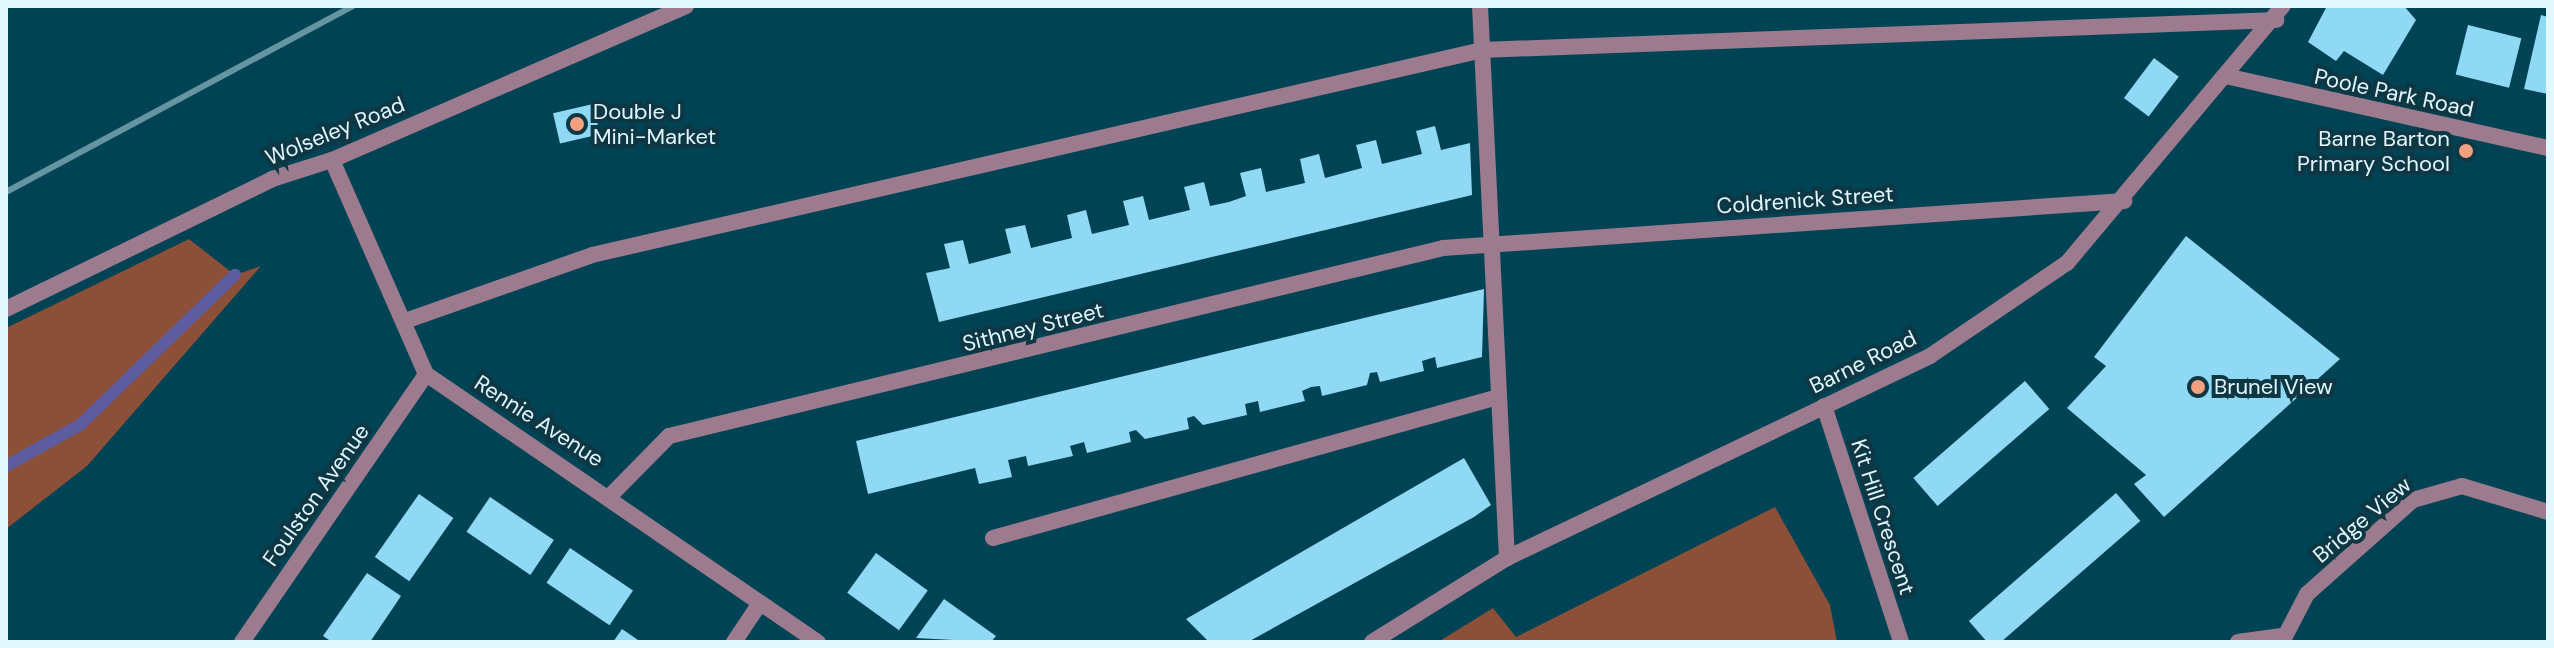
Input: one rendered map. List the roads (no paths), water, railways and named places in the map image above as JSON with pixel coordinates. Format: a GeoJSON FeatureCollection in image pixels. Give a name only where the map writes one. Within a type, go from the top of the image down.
{"type":"FeatureCollection","features":[{"type":"Feature","properties":{"kind":"street","name":"Wolseley Road"},"geometry":{"type":"LineString","coordinates":[[6,309],[272,179],[332,160],[686,6]]}},
{"type":"Feature","properties":{"kind":"street"},"geometry":{"type":"LineString","coordinates":[[1480,6],[1488,242],[1507,558]]}},
{"type":"Feature","properties":{"kind":"street"},"geometry":{"type":"LineString","coordinates":[[405,321],[592,255],[1482,50],[2279,13]]}},
{"type":"Feature","properties":{"kind":"street","name":"Barne Road"},"geometry":{"type":"LineString","coordinates":[[1372,642],[1507,558],[1930,356],[2041,281],[2124,201],[2230,77],[2279,13]]}},
{"type":"Feature","properties":{"kind":"street","name":"Poole Park Road"},"geometry":{"type":"LineString","coordinates":[[2230,77],[2548,148]]}},
{"type":"Feature","properties":{"kind":"street"},"geometry":{"type":"LineString","coordinates":[[332,160],[426,374]]}},
{"type":"Feature","properties":{"kind":"street","name":"Coldrenick Street"},"geometry":{"type":"LineString","coordinates":[[1488,242],[2124,201]]}},
{"type":"Feature","properties":{"kind":"street","name":"Sithney Street"},"geometry":{"type":"LineString","coordinates":[[611,495],[669,436],[1488,242]]}},
{"type":"Feature","properties":{"kind":"street","name":"Rennie Avenue"},"geometry":{"type":"LineString","coordinates":[[426,374],[611,495],[818,642]]}},
{"type":"Feature","properties":{"kind":"street","name":"Foulston Avenue"},"geometry":{"type":"LineString","coordinates":[[242,642],[426,374]]}},
{"type":"Feature","properties":{"kind":"street"},"geometry":{"type":"LineString","coordinates":[[993,538],[1498,397]]}},
{"type":"Feature","properties":{"kind":"street","name":"Kit Hill Crescent"},"geometry":{"type":"LineString","coordinates":[[1824,406],[1901,642]]}},
{"type":"Feature","properties":{"kind":"street","name":"Bridge View"},"geometry":{"type":"LineString","coordinates":[[2282,639],[2307,594],[2413,500],[2438,488],[2462,486],[2548,512]]}},
{"type":"Feature","properties":{"kind":"street"},"geometry":{"type":"LineString","coordinates":[[734,642],[760,603]]}},
{"type":"Feature","properties":{"kind":"street"},"geometry":{"type":"LineString","coordinates":[[2238,642],[2282,639]]}},
{"type":"Feature","properties":{"kind":"waterway"},"geometry":{"type":"LineString","coordinates":[[6,466],[80,425],[235,275]]}},
{"type":"Feature","properties":{"kind":"railway"},"geometry":{"type":"LineString","coordinates":[[6,192],[353,6]]}},
{"type":"Feature","properties":{"kind":"place","name":"Double J Mini-Market"},"geometry":{"type":"Point","coordinates":[577,124]}},
{"type":"Feature","properties":{"kind":"place","name":"Barne Barton Primary School"},"geometry":{"type":"Point","coordinates":[2466,151]}},
{"type":"Feature","properties":{"kind":"place","name":"Brunel View"},"geometry":{"type":"Point","coordinates":[2198,387]}}]}
